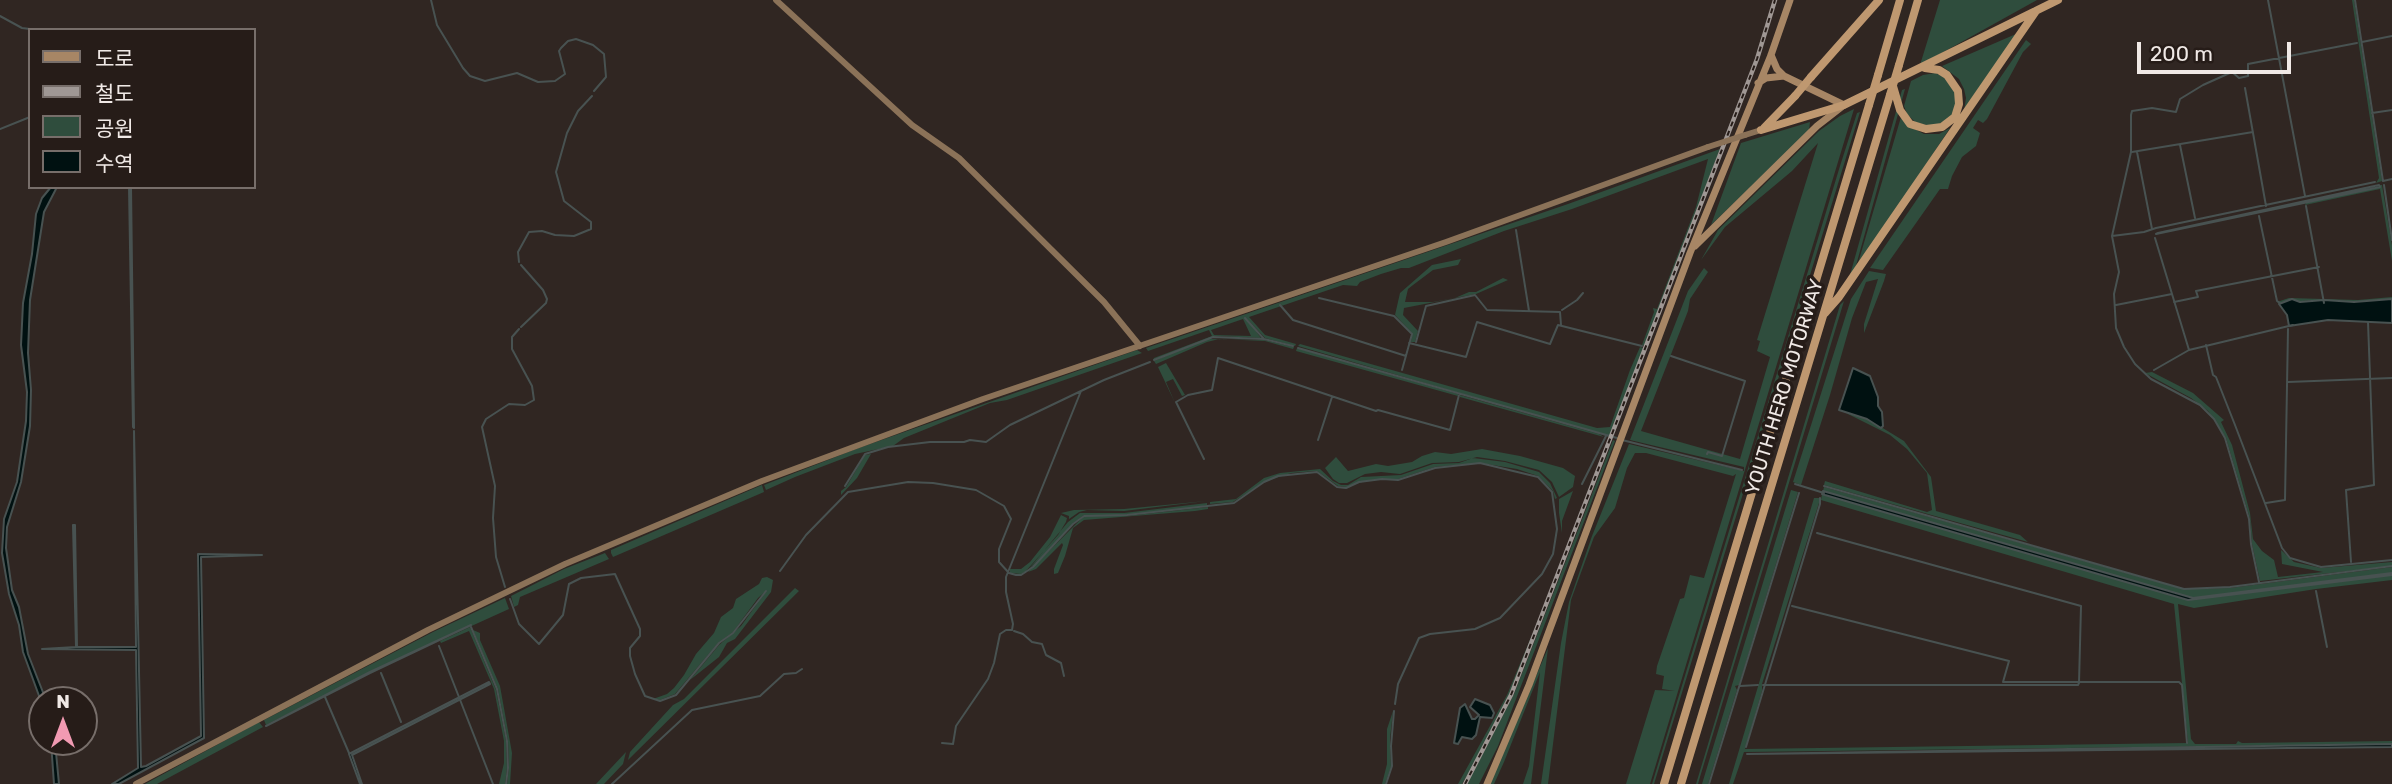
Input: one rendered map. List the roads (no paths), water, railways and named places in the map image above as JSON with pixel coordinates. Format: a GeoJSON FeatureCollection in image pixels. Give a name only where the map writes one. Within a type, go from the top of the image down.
{"type":"FeatureCollection","features":[{"type":"Feature","properties":{"kind":"highway"},"geometry":{"type":"LineString","coordinates":[[1761,130],[1795,96],[1879,0]]}},
{"type":"Feature","properties":{"kind":"highway","name":"YOUTH HERO MOTORWAY"},"geometry":{"type":"LineString","coordinates":[[1664,784],[1900,0]]}},
{"type":"Feature","properties":{"kind":"highway","name":"YOUTH HERO MOTORWAY"},"geometry":{"type":"LineString","coordinates":[[1681,784],[1919,0]]}},
{"type":"Feature","properties":{"kind":"highway"},"geometry":{"type":"LineString","coordinates":[[1761,130],[1844,105],[2058,0]]}},
{"type":"Feature","properties":{"kind":"highway"},"geometry":{"type":"LineString","coordinates":[[1823,315],[1845,289],[2036,11]]}},
{"type":"Feature","properties":{"kind":"highway"},"geometry":{"type":"LineString","coordinates":[[1893,91],[1904,117],[1917,128],[1934,129],[1950,123],[1959,104],[1955,85],[1939,70],[1922,69]]}},
{"type":"Feature","properties":{"kind":"main road"},"geometry":{"type":"LineString","coordinates":[[776,0],[912,125],[959,158],[1104,302],[1140,346]]}},
{"type":"Feature","properties":{"kind":"main road"},"geometry":{"type":"LineString","coordinates":[[1487,784],[1530,685],[1690,253],[1771,55],[1790,0]]}},
{"type":"Feature","properties":{"kind":"main road"},"geometry":{"type":"LineString","coordinates":[[1690,253],[1817,125],[1844,105],[1784,76],[1772,61],[1771,55]]}},
{"type":"Feature","properties":{"kind":"main road"},"geometry":{"type":"LineString","coordinates":[[1758,83],[1784,76]]}},
{"type":"Feature","properties":{"kind":"main road"},"geometry":{"type":"LineString","coordinates":[[136,784],[407,641],[565,564],[794,468],[983,399],[1446,242],[1708,146],[1761,130]]}},
{"type":"Feature","properties":{"kind":"water"},"geometry":{"type":"Polygon","coordinates":[[[2379,185],[2380,187],[2156,234],[2158,233],[2379,185]]]}},
{"type":"Feature","properties":{"kind":"water"},"geometry":{"type":"Polygon","coordinates":[[[49,189],[56,189],[44,212],[30,300],[30,426],[21,482],[7,527],[6,548],[12,590],[19,607],[28,654],[41,686],[35,686],[23,652],[2,553],[4,519],[17,482],[26,421],[27,392],[21,345],[23,303],[36,214],[42,198],[49,189]]]}},
{"type":"Feature","properties":{"kind":"water"},"geometry":{"type":"Polygon","coordinates":[[[129,189],[131,189],[133,427],[129,189]]]}},
{"type":"Feature","properties":{"kind":"water"},"geometry":{"type":"Polygon","coordinates":[[[2292,299],[2300,302],[2354,302],[2392,299],[2392,323],[2328,320],[2289,326],[2287,315],[2279,304],[2292,299]]]}},
{"type":"Feature","properties":{"kind":"water"},"geometry":{"type":"Polygon","coordinates":[[[1853,368],[1870,376],[1882,412],[1881,428],[1867,419],[1839,410],[1853,368]]]}},
{"type":"Feature","properties":{"kind":"water"},"geometry":{"type":"Polygon","coordinates":[[[134,431],[141,767],[201,736],[198,554],[262,555],[201,557],[204,738],[119,784],[112,784],[138,768],[136,650],[42,649],[76,647],[73,525],[77,647],[136,647],[134,431]]]}},
{"type":"Feature","properties":{"kind":"water"},"geometry":{"type":"Polygon","coordinates":[[[1823,491],[2193,598],[2392,575],[2188,600],[1825,495],[1822,494],[1823,491]]]}},
{"type":"Feature","properties":{"kind":"water"},"geometry":{"type":"Polygon","coordinates":[[[471,625],[370,673],[266,726],[370,672],[471,625]]]}},
{"type":"Feature","properties":{"kind":"water"},"geometry":{"type":"Polygon","coordinates":[[[489,682],[490,684],[352,755],[360,784],[349,754],[489,682]]]}},
{"type":"Feature","properties":{"kind":"water"},"geometry":{"type":"Polygon","coordinates":[[[1475,699],[1490,705],[1494,713],[1492,718],[1480,717],[1476,735],[1472,739],[1462,737],[1458,744],[1454,743],[1460,708],[1465,704],[1472,719],[1479,715],[1470,707],[1475,699]]]}},
{"type":"Feature","properties":{"kind":"water"},"geometry":{"type":"Polygon","coordinates":[[[2392,744],[2392,747],[1747,754],[2392,744]]]}},
{"type":"Feature","properties":{"kind":"water"},"geometry":{"type":"Polygon","coordinates":[[[52,756],[56,756],[59,784],[54,784],[52,756]]]}},
{"type":"Feature","properties":{"kind":"waterway"},"geometry":{"type":"LineString","coordinates":[[431,0],[437,25],[470,76],[485,81],[517,73],[538,82],[555,81],[565,74],[559,51],[568,41],[576,39],[593,45],[604,54],[606,77],[594,91]]}},
{"type":"Feature","properties":{"kind":"waterway"},"geometry":{"type":"LineString","coordinates":[[2268,0],[2305,196]]}},
{"type":"Feature","properties":{"kind":"waterway"},"geometry":{"type":"LineString","coordinates":[[2355,0],[2383,181],[2392,179]]}},
{"type":"Feature","properties":{"kind":"waterway"},"geometry":{"type":"LineString","coordinates":[[0,16],[28,29]]}},
{"type":"Feature","properties":{"kind":"waterway"},"geometry":{"type":"LineString","coordinates":[[2362,42],[2392,36]]}},
{"type":"Feature","properties":{"kind":"waterway"},"geometry":{"type":"LineString","coordinates":[[2259,582],[2249,519],[2225,438],[2214,419],[2200,405],[2151,379],[2135,364],[2116,328],[2114,294],[2119,272],[2112,236],[2131,152],[2131,115],[2132,111],[2152,108],[2176,112],[2180,99],[2203,85],[2232,72],[2239,78],[2248,76],[2248,64],[2357,43]]}},
{"type":"Feature","properties":{"kind":"waterway"},"geometry":{"type":"LineString","coordinates":[[2245,88],[2266,206]]}},
{"type":"Feature","properties":{"kind":"waterway"},"geometry":{"type":"LineString","coordinates":[[519,262],[518,252],[529,232],[542,231],[574,236],[591,229],[591,222],[564,201],[556,172],[567,133],[578,111],[592,96]]}},
{"type":"Feature","properties":{"kind":"waterway"},"geometry":{"type":"LineString","coordinates":[[2372,113],[2392,110]]}},
{"type":"Feature","properties":{"kind":"waterway"},"geometry":{"type":"LineString","coordinates":[[0,129],[28,118]]}},
{"type":"Feature","properties":{"kind":"waterway"},"geometry":{"type":"LineString","coordinates":[[2132,152],[2253,132]]}},
{"type":"Feature","properties":{"kind":"waterway"},"geometry":{"type":"LineString","coordinates":[[2180,145],[2195,218]]}},
{"type":"Feature","properties":{"kind":"waterway"},"geometry":{"type":"LineString","coordinates":[[2137,152],[2152,229]]}},
{"type":"Feature","properties":{"kind":"waterway"},"geometry":{"type":"LineString","coordinates":[[2112,236],[2144,232],[2375,182]]}},
{"type":"Feature","properties":{"kind":"waterway"},"geometry":{"type":"LineString","coordinates":[[2384,185],[2392,240]]}},
{"type":"Feature","properties":{"kind":"waterway"},"geometry":{"type":"LineString","coordinates":[[2306,206],[2324,303]]}},
{"type":"Feature","properties":{"kind":"waterway"},"geometry":{"type":"LineString","coordinates":[[2259,216],[2277,301],[2280,303]]}},
{"type":"Feature","properties":{"kind":"waterway"},"geometry":{"type":"LineString","coordinates":[[1516,230],[1529,311]]}},
{"type":"Feature","properties":{"kind":"waterway"},"geometry":{"type":"LineString","coordinates":[[2155,238],[2189,350]]}},
{"type":"Feature","properties":{"kind":"waterway"},"geometry":{"type":"LineString","coordinates":[[521,265],[543,290],[547,299],[521,327]]}},
{"type":"Feature","properties":{"kind":"waterway"},"geometry":{"type":"LineString","coordinates":[[2174,302],[2198,297],[2196,291],[2319,267]]}},
{"type":"Feature","properties":{"kind":"waterway"},"geometry":{"type":"LineString","coordinates":[[1562,310],[1583,293]]}},
{"type":"Feature","properties":{"kind":"waterway"},"geometry":{"type":"LineString","coordinates":[[2116,305],[2172,294]]}},
{"type":"Feature","properties":{"kind":"waterway"},"geometry":{"type":"LineString","coordinates":[[1416,342],[1426,306],[1475,295],[1487,310],[1560,312],[1561,325]]}},
{"type":"Feature","properties":{"kind":"waterway"},"geometry":{"type":"LineString","coordinates":[[1319,298],[1394,316],[1412,334],[1402,370]]}},
{"type":"Feature","properties":{"kind":"waterway"},"geometry":{"type":"LineString","coordinates":[[1280,305],[1293,320],[1406,356]]}},
{"type":"Feature","properties":{"kind":"waterway"},"geometry":{"type":"LineString","coordinates":[[1245,318],[1264,339],[1293,346]]}},
{"type":"Feature","properties":{"kind":"waterway"},"geometry":{"type":"LineString","coordinates":[[1409,343],[1466,357],[1477,322],[1550,344],[1558,325],[1642,346]]}},
{"type":"Feature","properties":{"kind":"waterway"},"geometry":{"type":"LineString","coordinates":[[2351,562],[2346,490],[2374,485],[2368,322]]}},
{"type":"Feature","properties":{"kind":"waterway"},"geometry":{"type":"LineString","coordinates":[[2154,370],[2189,350],[2293,325]]}},
{"type":"Feature","properties":{"kind":"waterway"},"geometry":{"type":"LineString","coordinates":[[505,587],[496,557],[493,518],[495,486],[482,427],[486,419],[509,404],[525,405],[534,400],[532,386],[512,349],[512,337],[519,329]]}},
{"type":"Feature","properties":{"kind":"waterway"},"geometry":{"type":"LineString","coordinates":[[2266,503],[2285,500],[2288,329]]}},
{"type":"Feature","properties":{"kind":"waterway"},"geometry":{"type":"LineString","coordinates":[[1154,360],[1213,337],[1264,339]]}},
{"type":"Feature","properties":{"kind":"waterway"},"geometry":{"type":"LineString","coordinates":[[2206,345],[2213,375],[2282,548],[2290,558],[2321,567],[2392,560]]}},
{"type":"Feature","properties":{"kind":"waterway"},"geometry":{"type":"LineString","coordinates":[[1298,348],[1617,438]]}},
{"type":"Feature","properties":{"kind":"waterway"},"geometry":{"type":"LineString","coordinates":[[1671,356],[1745,381],[1722,456],[1708,452],[1707,454]]}},
{"type":"Feature","properties":{"kind":"waterway"},"geometry":{"type":"LineString","coordinates":[[1204,459],[1176,402],[1188,395],[1212,390],[1218,358],[1376,411],[1450,430],[1459,395]]}},
{"type":"Feature","properties":{"kind":"waterway"},"geometry":{"type":"LineString","coordinates":[[845,486],[865,454],[888,447],[930,442],[986,442],[1010,425],[1104,380],[1150,362]]}},
{"type":"Feature","properties":{"kind":"waterway"},"geometry":{"type":"LineString","coordinates":[[2288,382],[2392,378]]}},
{"type":"Feature","properties":{"kind":"waterway"},"geometry":{"type":"LineString","coordinates":[[942,743],[953,744],[956,726],[988,679],[1000,634],[1012,630],[1006,577],[1081,391]]}},
{"type":"Feature","properties":{"kind":"waterway"},"geometry":{"type":"LineString","coordinates":[[1318,440],[1332,397]]}},
{"type":"Feature","properties":{"kind":"waterway"},"geometry":{"type":"LineString","coordinates":[[1582,484],[1606,436]]}},
{"type":"Feature","properties":{"kind":"waterway"},"geometry":{"type":"LineString","coordinates":[[1622,440],[1742,470]]}},
{"type":"Feature","properties":{"kind":"waterway"},"geometry":{"type":"LineString","coordinates":[[780,571],[806,535],[848,492],[908,482],[976,490],[1004,506],[1011,519],[999,549],[999,562],[1009,573],[1021,575],[1033,567],[1073,524],[1084,516],[1127,515],[1234,503],[1264,482],[1278,476],[1317,472],[1337,487],[1346,488],[1359,482],[1398,480],[1435,468],[1480,463],[1538,477],[1552,492],[1557,529],[1553,554],[1542,574],[1500,618],[1475,629],[1430,634],[1419,638],[1398,684],[1395,704]]}},
{"type":"Feature","properties":{"kind":"waterway"},"geometry":{"type":"LineString","coordinates":[[1795,484],[1824,493]]}},
{"type":"Feature","properties":{"kind":"waterway"},"geometry":{"type":"LineString","coordinates":[[1824,486],[2184,589],[2230,587],[2392,566]]}},
{"type":"Feature","properties":{"kind":"waterway"},"geometry":{"type":"LineString","coordinates":[[1709,784],[1799,493]]}},
{"type":"Feature","properties":{"kind":"waterway"},"geometry":{"type":"LineString","coordinates":[[1746,747],[1820,498]]}},
{"type":"Feature","properties":{"kind":"waterway"},"geometry":{"type":"LineString","coordinates":[[1763,685],[2079,683],[2081,606],[1817,533]]}},
{"type":"Feature","properties":{"kind":"waterway"},"geometry":{"type":"LineString","coordinates":[[510,599],[519,624],[539,644],[563,615],[569,584],[581,578],[615,574],[640,629],[640,636],[630,648],[635,674],[645,696],[660,701],[676,695],[719,643],[733,633],[766,591]]}},
{"type":"Feature","properties":{"kind":"waterway"},"geometry":{"type":"LineString","coordinates":[[2316,591],[2327,647]]}},
{"type":"Feature","properties":{"kind":"waterway"},"geometry":{"type":"LineString","coordinates":[[1792,606],[2009,661],[2003,682],[2179,682],[2182,685],[2187,743]]}},
{"type":"Feature","properties":{"kind":"waterway"},"geometry":{"type":"LineString","coordinates":[[471,627],[497,689],[507,741],[506,784]]}},
{"type":"Feature","properties":{"kind":"waterway"},"geometry":{"type":"LineString","coordinates":[[1014,631],[1023,634],[1032,642],[1042,644],[1046,655],[1061,663],[1064,676]]}},
{"type":"Feature","properties":{"kind":"waterway"},"geometry":{"type":"LineString","coordinates":[[439,646],[493,784]]}},
{"type":"Feature","properties":{"kind":"waterway"},"geometry":{"type":"LineString","coordinates":[[612,784],[692,710],[760,696],[784,674],[796,673],[802,669]]}},
{"type":"Feature","properties":{"kind":"waterway"},"geometry":{"type":"LineString","coordinates":[[381,673],[401,722]]}},
{"type":"Feature","properties":{"kind":"waterway"},"geometry":{"type":"LineString","coordinates":[[1740,686],[1758,685]]}},
{"type":"Feature","properties":{"kind":"waterway"},"geometry":{"type":"LineString","coordinates":[[325,697],[349,753]]}},
{"type":"Feature","properties":{"kind":"waterway"},"geometry":{"type":"LineString","coordinates":[[1386,784],[1392,766],[1394,711]]}},
{"type":"Feature","properties":{"kind":"railway"},"geometry":{"type":"LineString","coordinates":[[1465,784],[1511,695],[1757,59],[1775,0]]}}]}
